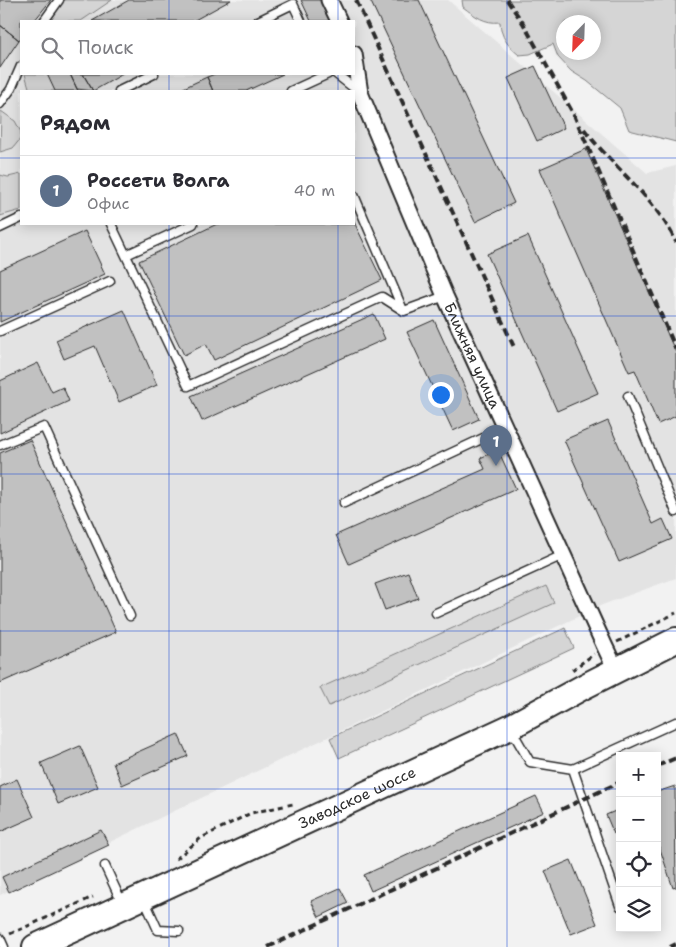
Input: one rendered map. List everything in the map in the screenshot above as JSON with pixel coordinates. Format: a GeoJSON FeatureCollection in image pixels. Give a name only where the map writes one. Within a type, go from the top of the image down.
{"type":"FeatureCollection","features":[{"type":"Feature","properties":{"kind":"main road","name":"Заводское шоссе"},"geometry":{"type":"LineString","coordinates":[[35,947],[127,897],[510,727],[676,640]]}},
{"type":"Feature","properties":{"kind":"street"},"geometry":{"type":"LineString","coordinates":[[329,0],[339,20]]}},
{"type":"Feature","properties":{"kind":"street","name":"Ближняя улица"},"geometry":{"type":"LineString","coordinates":[[355,60],[360,93],[445,296],[616,670]]}},
{"type":"Feature","properties":{"kind":"lane"},"geometry":{"type":"LineString","coordinates":[[45,20],[59,0]]}},
{"type":"Feature","properties":{"kind":"lane"},"geometry":{"type":"LineString","coordinates":[[260,20],[292,4],[300,20]]}},
{"type":"Feature","properties":{"kind":"lane"},"geometry":{"type":"LineString","coordinates":[[0,104],[11,88],[20,68]]}},
{"type":"Feature","properties":{"kind":"lane"},"geometry":{"type":"LineString","coordinates":[[121,90],[152,75]]}},
{"type":"Feature","properties":{"kind":"lane"},"geometry":{"type":"LineString","coordinates":[[293,90],[326,75]]}},
{"type":"Feature","properties":{"kind":"lane"},"geometry":{"type":"LineString","coordinates":[[337,75],[360,93]]}},
{"type":"Feature","properties":{"kind":"lane"},"geometry":{"type":"LineString","coordinates":[[355,197],[404,311]]}},
{"type":"Feature","properties":{"kind":"lane"},"geometry":{"type":"LineString","coordinates":[[0,228],[20,218]]}},
{"type":"Feature","properties":{"kind":"lane"},"geometry":{"type":"LineString","coordinates":[[111,225],[188,386],[382,297],[404,311]]}},
{"type":"Feature","properties":{"kind":"lane"},"geometry":{"type":"LineString","coordinates":[[126,255],[192,225]]}},
{"type":"Feature","properties":{"kind":"lane"},"geometry":{"type":"LineString","coordinates":[[0,331],[110,281]]}},
{"type":"Feature","properties":{"kind":"lane"},"geometry":{"type":"LineString","coordinates":[[404,311],[445,296]]}},
{"type":"Feature","properties":{"kind":"lane"},"geometry":{"type":"LineString","coordinates":[[628,396],[676,512]]}},
{"type":"Feature","properties":{"kind":"lane"},"geometry":{"type":"LineString","coordinates":[[0,445],[44,426],[130,616]]}},
{"type":"Feature","properties":{"kind":"lane"},"geometry":{"type":"LineString","coordinates":[[344,503],[505,428]]}},
{"type":"Feature","properties":{"kind":"lane"},"geometry":{"type":"LineString","coordinates":[[436,613],[563,555]]}},
{"type":"Feature","properties":{"kind":"lane"},"geometry":{"type":"LineString","coordinates":[[510,727],[530,762],[573,769],[676,722]]}},
{"type":"Feature","properties":{"kind":"lane"},"geometry":{"type":"LineString","coordinates":[[573,769],[616,894]]}},
{"type":"Feature","properties":{"kind":"lane"},"geometry":{"type":"LineString","coordinates":[[105,866],[127,897],[158,930],[179,931]]}},
{"type":"Feature","properties":{"kind":"lane"},"geometry":{"type":"LineString","coordinates":[[0,938],[4,947]]}},
{"type":"Feature","properties":{"kind":"path"},"geometry":{"type":"LineString","coordinates":[[570,672],[605,647],[676,613]]}},
{"type":"Feature","properties":{"kind":"path"},"geometry":{"type":"LineString","coordinates":[[174,860],[201,838],[250,813],[289,806],[298,802]]}},
{"type":"Feature","properties":{"kind":"path"},"geometry":{"type":"LineString","coordinates":[[0,938],[127,897]]}},
{"type":"Feature","properties":{"kind":"shaded area"},"geometry":{"type":"Polygon","coordinates":[[[0,0],[448,0],[647,173],[676,166],[676,578],[602,605],[0,895],[0,0]]]}},
{"type":"Feature","properties":{"kind":"shaded area"},"geometry":{"type":"Polygon","coordinates":[[[65,0],[112,0],[82,20],[46,20],[49,13],[65,0]]]}},
{"type":"Feature","properties":{"kind":"shaded area"},"geometry":{"type":"Polygon","coordinates":[[[462,0],[676,0],[676,142],[629,130],[620,108],[587,81],[571,71],[561,60],[601,60],[601,15],[556,15],[556,52],[553,44],[530,54],[519,55],[505,40],[500,22],[485,21],[463,7],[462,0]]]}},
{"type":"Feature","properties":{"kind":"shaded area"},"geometry":{"type":"Polygon","coordinates":[[[25,75],[65,75],[73,90],[30,90],[25,75]]]}},
{"type":"Feature","properties":{"kind":"shaded area"},"geometry":{"type":"Polygon","coordinates":[[[1,111],[15,121],[20,130],[20,139],[13,148],[0,152],[1,111]]]}},
{"type":"Feature","properties":{"kind":"shaded area"},"geometry":{"type":"Polygon","coordinates":[[[20,174],[20,210],[0,216],[0,175],[8,177],[20,174]]]}},
{"type":"Feature","properties":{"kind":"shaded area"},"geometry":{"type":"Polygon","coordinates":[[[546,586],[554,603],[329,706],[320,688],[546,586]]]}},
{"type":"Feature","properties":{"kind":"shaded area"},"geometry":{"type":"Polygon","coordinates":[[[565,628],[574,648],[339,758],[330,738],[565,628]]]}},
{"type":"Feature","properties":{"kind":"building"},"geometry":{"type":"Polygon","coordinates":[[[0,0],[51,0],[35,20],[20,20],[19,40],[0,25],[0,0]]]}},
{"type":"Feature","properties":{"kind":"building"},"geometry":{"type":"Polygon","coordinates":[[[129,0],[231,0],[195,20],[94,20],[129,0]]]}},
{"type":"Feature","properties":{"kind":"building"},"geometry":{"type":"Polygon","coordinates":[[[301,0],[321,0],[331,20],[311,20],[301,0]]]}},
{"type":"Feature","properties":{"kind":"building"},"geometry":{"type":"Polygon","coordinates":[[[370,0],[419,0],[514,203],[475,222],[370,0]]]}},
{"type":"Feature","properties":{"kind":"building"},"geometry":{"type":"Polygon","coordinates":[[[0,25],[19,40],[0,68],[0,25]]]}},
{"type":"Feature","properties":{"kind":"building"},"geometry":{"type":"Polygon","coordinates":[[[535,66],[564,128],[537,141],[508,78],[535,66]]]}},
{"type":"Feature","properties":{"kind":"building"},"geometry":{"type":"Polygon","coordinates":[[[47,75],[70,75],[78,90],[55,90],[47,75]]]}},
{"type":"Feature","properties":{"kind":"building"},"geometry":{"type":"Polygon","coordinates":[[[70,75],[84,75],[92,90],[77,89],[70,75]]]}},
{"type":"Feature","properties":{"kind":"building"},"geometry":{"type":"Polygon","coordinates":[[[84,75],[121,75],[95,90],[92,90],[84,75]]]}},
{"type":"Feature","properties":{"kind":"building"},"geometry":{"type":"Polygon","coordinates":[[[212,75],[281,75],[248,90],[213,90],[207,77],[212,75]]]}},
{"type":"Feature","properties":{"kind":"building"},"geometry":{"type":"Polygon","coordinates":[[[207,77],[213,90],[179,90],[207,77]]]}},
{"type":"Feature","properties":{"kind":"building"},"geometry":{"type":"Polygon","coordinates":[[[586,149],[676,353],[676,416],[658,424],[635,370],[629,372],[540,169],[586,149]]]}},
{"type":"Feature","properties":{"kind":"building"},"geometry":{"type":"Polygon","coordinates":[[[355,224],[382,280],[214,360],[206,344],[184,355],[139,261],[215,225],[355,224]]]}},
{"type":"Feature","properties":{"kind":"building"},"geometry":{"type":"Polygon","coordinates":[[[85,231],[105,274],[0,322],[0,270],[85,231]]]}},
{"type":"Feature","properties":{"kind":"building"},"geometry":{"type":"Polygon","coordinates":[[[528,236],[598,393],[557,411],[487,254],[528,236]]]}},
{"type":"Feature","properties":{"kind":"building"},"geometry":{"type":"Polygon","coordinates":[[[124,310],[157,385],[119,402],[95,346],[64,359],[56,340],[124,310]]]}},
{"type":"Feature","properties":{"kind":"building"},"geometry":{"type":"Polygon","coordinates":[[[374,314],[385,339],[202,421],[191,396],[374,314]]]}},
{"type":"Feature","properties":{"kind":"building"},"geometry":{"type":"Polygon","coordinates":[[[434,320],[479,419],[453,431],[407,332],[434,320]]]}},
{"type":"Feature","properties":{"kind":"building"},"geometry":{"type":"Polygon","coordinates":[[[38,363],[52,392],[63,387],[69,401],[0,433],[0,381],[38,363]]]}},
{"type":"Feature","properties":{"kind":"building"},"geometry":{"type":"Polygon","coordinates":[[[608,421],[653,524],[663,519],[672,539],[619,562],[564,440],[608,421]]]}},
{"type":"Feature","properties":{"kind":"building"},"geometry":{"type":"Polygon","coordinates":[[[30,440],[116,632],[0,683],[0,453],[30,440]]]}},
{"type":"Feature","properties":{"kind":"building"},"geometry":{"type":"Polygon","coordinates":[[[498,450],[516,489],[349,564],[336,535],[485,469],[480,458],[498,450]]]}},
{"type":"Feature","properties":{"kind":"building"},"geometry":{"type":"Polygon","coordinates":[[[408,572],[418,598],[385,610],[375,584],[408,572]]]}},
{"type":"Feature","properties":{"kind":"building"},"geometry":{"type":"Polygon","coordinates":[[[178,734],[188,756],[122,785],[113,763],[178,734]]]}},
{"type":"Feature","properties":{"kind":"building"},"geometry":{"type":"Polygon","coordinates":[[[80,746],[98,787],[58,804],[41,763],[80,746]]]}},
{"type":"Feature","properties":{"kind":"building"},"geometry":{"type":"Polygon","coordinates":[[[17,779],[34,817],[0,832],[0,787],[17,779]]]}},
{"type":"Feature","properties":{"kind":"building"},"geometry":{"type":"Polygon","coordinates":[[[675,786],[676,887],[673,888],[661,852],[661,791],[675,786]]]}},
{"type":"Feature","properties":{"kind":"building"},"geometry":{"type":"Polygon","coordinates":[[[536,796],[544,812],[371,891],[364,875],[536,796]]]}},
{"type":"Feature","properties":{"kind":"building"},"geometry":{"type":"Polygon","coordinates":[[[616,811],[616,833],[614,834],[606,815],[616,811]]]}},
{"type":"Feature","properties":{"kind":"building"},"geometry":{"type":"Polygon","coordinates":[[[101,830],[109,845],[9,892],[2,877],[101,830]]]}},
{"type":"Feature","properties":{"kind":"building"},"geometry":{"type":"Polygon","coordinates":[[[571,860],[597,924],[571,934],[545,871],[571,860]]]}},
{"type":"Feature","properties":{"kind":"building"},"geometry":{"type":"Polygon","coordinates":[[[340,888],[348,903],[319,917],[311,901],[340,888]]]}},
{"type":"Feature","properties":{"kind":"railway"},"geometry":{"type":"LineString","coordinates":[[356,0],[514,347]]}},
{"type":"Feature","properties":{"kind":"railway"},"geometry":{"type":"LineString","coordinates":[[507,0],[523,23],[574,115],[676,349]]}},
{"type":"Feature","properties":{"kind":"railway"},"geometry":{"type":"LineString","coordinates":[[584,129],[646,197],[676,242]]}},
{"type":"Feature","properties":{"kind":"railway"},"geometry":{"type":"LineString","coordinates":[[661,764],[676,758]]}},
{"type":"Feature","properties":{"kind":"railway"},"geometry":{"type":"LineString","coordinates":[[268,947],[616,784]]}},
{"type":"Feature","properties":{"kind":"railway"},"geometry":{"type":"LineString","coordinates":[[670,947],[676,944]]}},
{"type":"Feature","properties":{"kind":"place","name":"Россети Волга"},"geometry":{"type":"Point","coordinates":[496,466]}}]}
